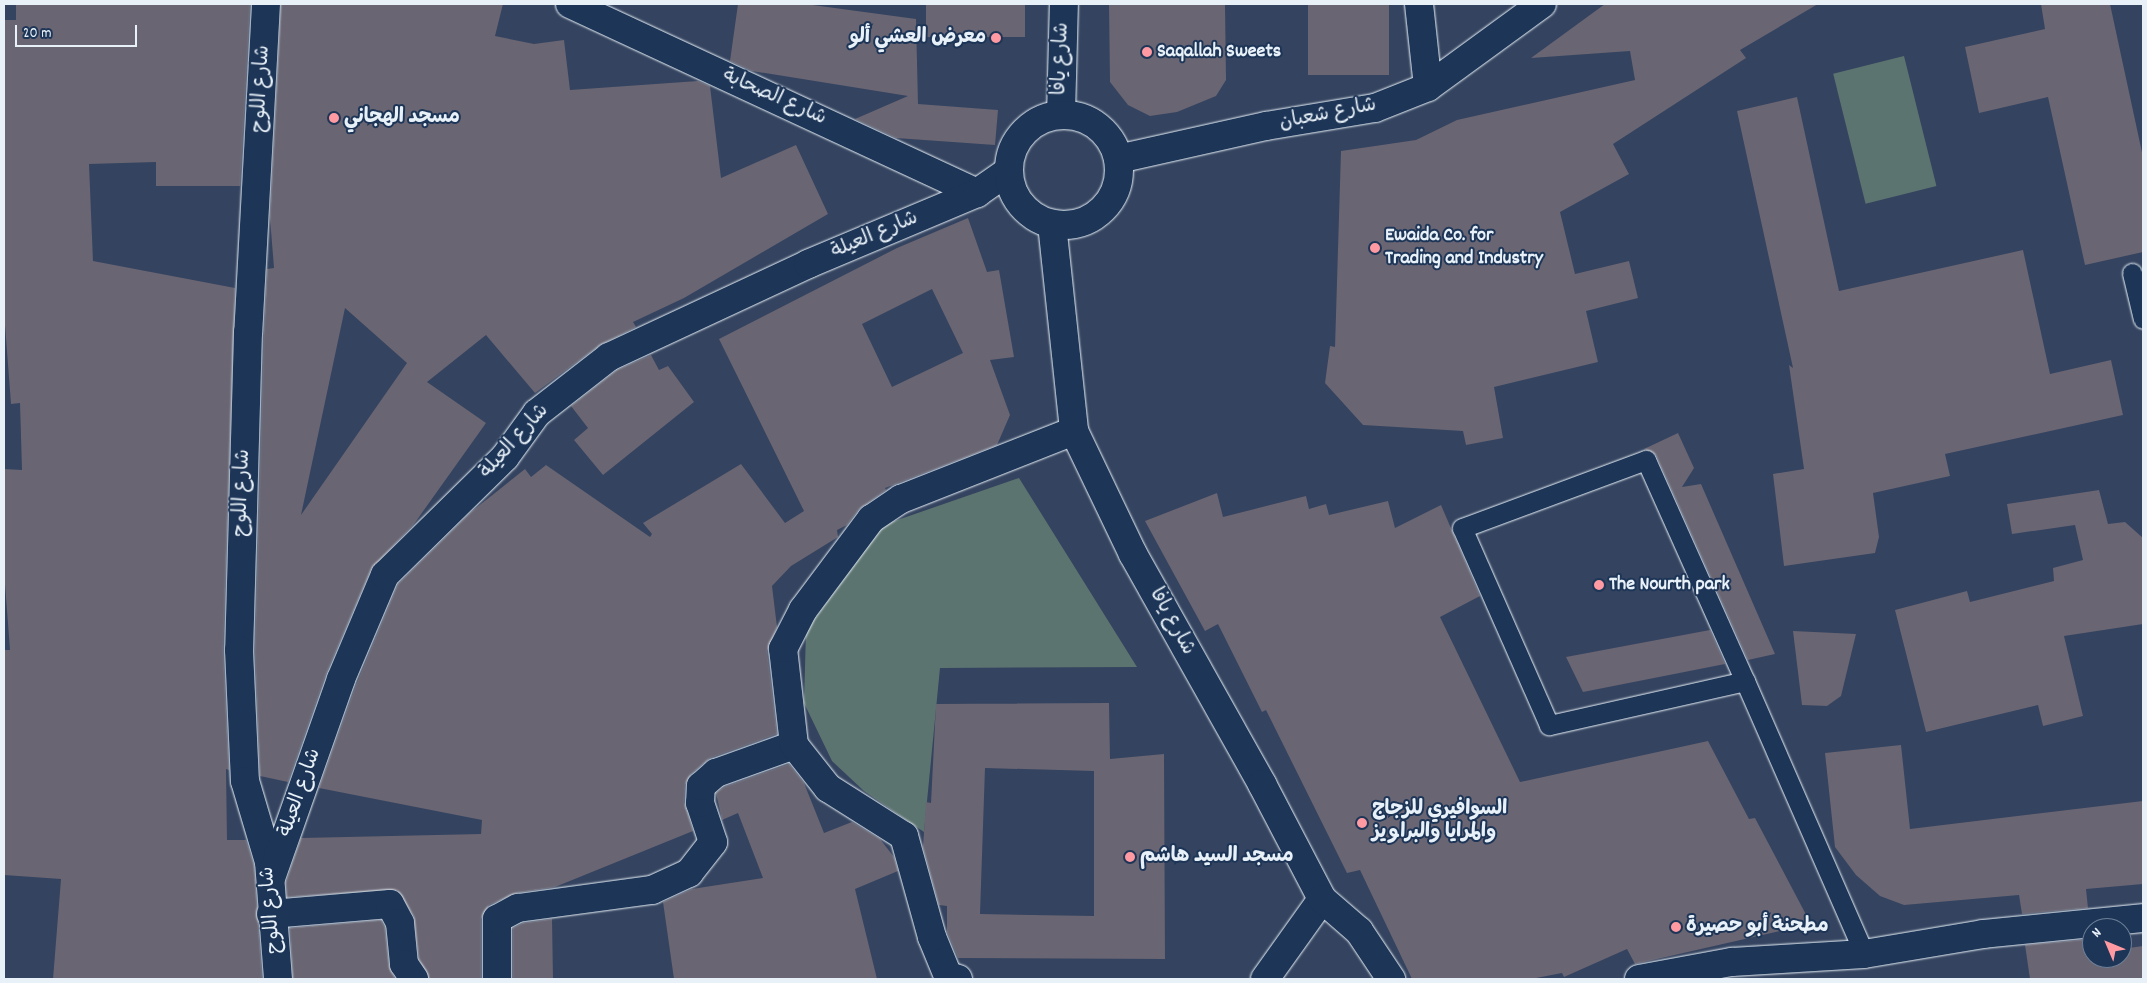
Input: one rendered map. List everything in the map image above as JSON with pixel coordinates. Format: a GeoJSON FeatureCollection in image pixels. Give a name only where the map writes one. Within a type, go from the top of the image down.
{"type":"FeatureCollection","features":[{"type":"Feature","properties":{"kind":"street","name":"شارع اللوح"},"geometry":{"type":"LineString","coordinates":[[266,4],[248,332],[238,650],[245,781],[271,878],[271,914],[278,979]]}},
{"type":"Feature","properties":{"kind":"street","name":"شارع الصحابة"},"geometry":{"type":"LineString","coordinates":[[570,4],[977,193]]}},
{"type":"Feature","properties":{"kind":"street","name":"شارع يافا"},"geometry":{"type":"LineString","coordinates":[[1061,115],[1064,4]]}},
{"type":"Feature","properties":{"kind":"street"},"geometry":{"type":"LineString","coordinates":[[1419,4],[1428,87]]}},
{"type":"Feature","properties":{"kind":"street","name":"شارع شعبان"},"geometry":{"type":"LineString","coordinates":[[1118,159],[1266,126],[1375,108],[1428,87],[1542,4]]}},
{"type":"Feature","properties":{"kind":"street"},"geometry":{"type":"LineString","coordinates":[[1061,115],[1091,122],[1113,144],[1118,159],[1119,178],[1113,195],[1102,210],[1087,220],[1070,225],[1052,224],[1035,217],[1021,205],[1013,189],[1009,172],[1013,150],[1024,133],[1040,120],[1061,115]]}},
{"type":"Feature","properties":{"kind":"street","name":"شارع العيلة"},"geometry":{"type":"LineString","coordinates":[[271,878],[341,679],[385,575],[505,457],[537,414],[609,357],[808,264],[977,193],[1009,172]]}},
{"type":"Feature","properties":{"kind":"street","name":"شارع يافا"},"geometry":{"type":"LineString","coordinates":[[1052,224],[1074,430],[1133,554],[1262,784],[1322,899],[1359,931],[1391,979]]}},
{"type":"Feature","properties":{"kind":"street"},"geometry":{"type":"LineString","coordinates":[[958,979],[948,976],[932,937],[904,836],[828,788],[794,745],[783,649],[803,610],[870,519],[901,498],[1074,430]]}},
{"type":"Feature","properties":{"kind":"street"},"geometry":{"type":"LineString","coordinates":[[497,979],[497,919],[518,908],[652,890],[689,873],[712,842],[700,803],[701,786],[716,773],[794,745]]}},
{"type":"Feature","properties":{"kind":"street"},"geometry":{"type":"LineString","coordinates":[[1265,979],[1322,899]]}},
{"type":"Feature","properties":{"kind":"street"},"geometry":{"type":"LineString","coordinates":[[271,914],[390,904],[400,923],[404,964],[414,979]]}},
{"type":"Feature","properties":{"kind":"street"},"geometry":{"type":"LineString","coordinates":[[1639,979],[1732,962],[1864,954],[1983,934],[2143,918]]}},
{"type":"Feature","properties":{"kind":"lane"},"geometry":{"type":"LineString","coordinates":[[2132,273],[2143,319]]}},
{"type":"Feature","properties":{"kind":"lane"},"geometry":{"type":"LineString","coordinates":[[1745,681],[1549,725],[1462,528],[1646,460],[1745,681],[1864,954]]}},
{"type":"Feature","properties":{"kind":"green space"},"geometry":{"type":"Polygon","coordinates":[[[1904,56],[1936,186],[1866,204],[1833,74],[1904,56]]]}},
{"type":"Feature","properties":{"kind":"green space"},"geometry":{"type":"Polygon","coordinates":[[[1019,478],[1137,667],[940,668],[924,832],[864,791],[832,761],[804,703],[806,631],[883,525],[1019,478]]]}},
{"type":"Feature","properties":{"kind":"building"},"geometry":{"type":"Polygon","coordinates":[[[16,4],[250,4],[240,186],[156,186],[156,162],[89,164],[93,261],[235,288],[223,650],[229,770],[226,769],[227,840],[246,840],[254,865],[262,979],[53,979],[61,879],[4,875],[4,650],[10,650],[4,571],[4,469],[22,470],[20,403],[11,404],[4,312],[4,20],[16,20],[16,4]]]}},
{"type":"Feature","properties":{"kind":"building"},"geometry":{"type":"Polygon","coordinates":[[[281,4],[503,4],[495,36],[534,44],[564,40],[570,90],[698,81],[710,86],[721,178],[796,145],[828,214],[684,298],[633,322],[636,327],[600,345],[535,393],[486,335],[427,382],[486,423],[414,524],[371,569],[326,674],[288,782],[260,776],[255,650],[267,269],[274,268],[270,218],[281,4]],[[345,308],[301,515],[407,363],[345,308]]]}},
{"type":"Feature","properties":{"kind":"building"},"geometry":{"type":"Polygon","coordinates":[[[738,4],[805,4],[916,19],[918,104],[998,110],[995,145],[896,138],[855,119],[908,96],[752,71],[730,61],[738,4]]]}},
{"type":"Feature","properties":{"kind":"building"},"geometry":{"type":"Polygon","coordinates":[[[926,4],[1025,4],[1025,37],[926,37],[926,4]]]}},
{"type":"Feature","properties":{"kind":"building"},"geometry":{"type":"Polygon","coordinates":[[[1109,4],[1225,4],[1226,80],[1216,96],[1177,112],[1150,116],[1128,105],[1110,82],[1109,4]]]}},
{"type":"Feature","properties":{"kind":"building"},"geometry":{"type":"Polygon","coordinates":[[[1308,4],[1389,4],[1389,75],[1308,75],[1308,4]]]}},
{"type":"Feature","properties":{"kind":"building"},"geometry":{"type":"Polygon","coordinates":[[[1605,4],[1818,4],[1740,50],[1746,58],[1613,144],[1629,174],[1560,212],[1575,274],[1629,261],[1638,298],[1586,311],[1598,362],[1494,387],[1503,438],[1466,445],[1463,431],[1363,425],[1325,383],[1330,346],[1335,347],[1341,151],[1416,140],[1457,120],[1635,80],[1630,51],[1531,58],[1605,4]]]}},
{"type":"Feature","properties":{"kind":"building"},"geometry":{"type":"Polygon","coordinates":[[[2041,4],[2110,4],[2143,157],[2143,252],[2085,265],[2048,97],[1979,113],[1965,47],[2045,29],[2041,4]]]}},
{"type":"Feature","properties":{"kind":"building"},"geometry":{"type":"Polygon","coordinates":[[[1797,97],[1839,291],[2023,250],[2050,374],[2111,360],[2123,415],[1945,454],[1950,476],[1873,493],[1879,537],[1875,553],[1784,566],[1773,474],[1804,469],[1789,365],[1793,368],[1737,111],[1797,97]]]}},
{"type":"Feature","properties":{"kind":"building"},"geometry":{"type":"Polygon","coordinates":[[[968,218],[987,272],[999,270],[1014,357],[990,360],[1010,415],[997,445],[885,488],[886,490],[859,509],[847,525],[837,530],[838,537],[791,566],[772,586],[777,627],[767,651],[777,734],[710,758],[691,774],[685,785],[684,802],[693,831],[555,887],[516,893],[489,905],[481,919],[481,979],[429,979],[419,959],[414,916],[397,890],[287,897],[286,882],[301,838],[481,834],[482,820],[319,788],[356,685],[398,584],[471,512],[525,469],[531,477],[546,465],[650,537],[652,534],[643,523],[741,464],[785,523],[804,511],[719,339],[897,248],[968,218]],[[932,289],[862,324],[892,387],[963,353],[932,289]]]}},
{"type":"Feature","properties":{"kind":"building"},"geometry":{"type":"Polygon","coordinates":[[[651,355],[659,370],[668,366],[694,402],[603,475],[574,440],[588,428],[571,406],[617,370],[651,355]]]}},
{"type":"Feature","properties":{"kind":"building"},"geometry":{"type":"Polygon","coordinates":[[[1678,433],[1694,468],[1682,487],[1701,484],[1775,654],[1748,660],[1656,455],[1644,449],[1678,433]]]}},
{"type":"Feature","properties":{"kind":"building"},"geometry":{"type":"Polygon","coordinates":[[[2099,490],[2108,524],[2125,522],[2143,538],[2143,624],[2064,636],[2083,716],[2043,726],[2038,705],[1926,732],[1895,610],[1967,591],[1970,602],[2054,581],[2053,568],[2083,560],[2075,525],[2012,534],[2007,504],[2099,490]]]}},
{"type":"Feature","properties":{"kind":"building"},"geometry":{"type":"Polygon","coordinates":[[[1217,493],[1223,517],[1306,496],[1309,509],[1326,504],[1329,515],[1388,501],[1395,528],[1441,505],[1480,596],[1440,617],[1520,782],[1708,741],[1749,819],[1755,818],[1811,924],[1635,964],[1627,949],[1564,977],[1562,973],[1531,979],[1412,979],[1360,870],[1347,873],[1266,710],[1262,712],[1218,624],[1205,631],[1145,521],[1217,493]]]}},
{"type":"Feature","properties":{"kind":"building"},"geometry":{"type":"Polygon","coordinates":[[[1710,630],[1725,664],[1583,692],[1566,657],[1710,630]]]}},
{"type":"Feature","properties":{"kind":"building"},"geometry":{"type":"Polygon","coordinates":[[[1793,631],[1856,634],[1841,696],[1827,706],[1802,705],[1793,631]]]}},
{"type":"Feature","properties":{"kind":"building","name":"مسجد السيد هاشم"},"geometry":{"type":"Polygon","coordinates":[[[1109,703],[1110,759],[1164,754],[1165,959],[958,958],[947,932],[947,906],[939,905],[923,847],[926,802],[931,803],[936,704],[1109,703]],[[985,768],[980,914],[1094,916],[1094,771],[985,768]]]}},
{"type":"Feature","properties":{"kind":"building"},"geometry":{"type":"Polygon","coordinates":[[[1901,745],[1910,829],[2143,801],[2143,884],[2086,889],[2088,908],[2022,914],[2019,895],[1904,905],[1880,896],[1856,875],[1835,847],[1825,753],[1901,745]]]}},
{"type":"Feature","properties":{"kind":"building"},"geometry":{"type":"Polygon","coordinates":[[[789,764],[804,783],[824,833],[852,822],[880,839],[894,857],[898,871],[855,889],[877,979],[674,979],[663,902],[692,889],[763,878],[738,813],[722,820],[716,793],[724,787],[789,764]]]}},
{"type":"Feature","properties":{"kind":"building"},"geometry":{"type":"Polygon","coordinates":[[[552,919],[553,979],[513,979],[513,928],[523,923],[552,919]]]}},
{"type":"Feature","properties":{"kind":"building"},"geometry":{"type":"Polygon","coordinates":[[[381,920],[385,928],[389,966],[395,979],[293,979],[290,928],[381,920]]]}},
{"type":"Feature","properties":{"kind":"building"},"geometry":{"type":"Polygon","coordinates":[[[2082,940],[2082,968],[2132,968],[2132,948],[2143,946],[2143,979],[2030,979],[2025,945],[2082,940]]]}},
{"type":"Feature","properties":{"kind":"place","name":"معرض العشي ألو"},"geometry":{"type":"Point","coordinates":[996,38]}},
{"type":"Feature","properties":{"kind":"place","name":"Saqallah Sweets"},"geometry":{"type":"Point","coordinates":[1147,52]}},
{"type":"Feature","properties":{"kind":"place","name":"مسجد الهجاني"},"geometry":{"type":"Point","coordinates":[334,118]}},
{"type":"Feature","properties":{"kind":"place","name":"Ewaida Co. for Trading and Industry"},"geometry":{"type":"Point","coordinates":[1375,248]}},
{"type":"Feature","properties":{"kind":"place","name":"The Nourth park"},"geometry":{"type":"Point","coordinates":[1599,585]}},
{"type":"Feature","properties":{"kind":"place","name":"السوافيري للزجاج والمرايا والبراويز"},"geometry":{"type":"Point","coordinates":[1362,823]}},
{"type":"Feature","properties":{"kind":"place","name":"مسجد السيد هاشم"},"geometry":{"type":"Point","coordinates":[1130,857]}},
{"type":"Feature","properties":{"kind":"place","name":"مطحنة أبو حصيرة"},"geometry":{"type":"Point","coordinates":[1676,927]}}]}
